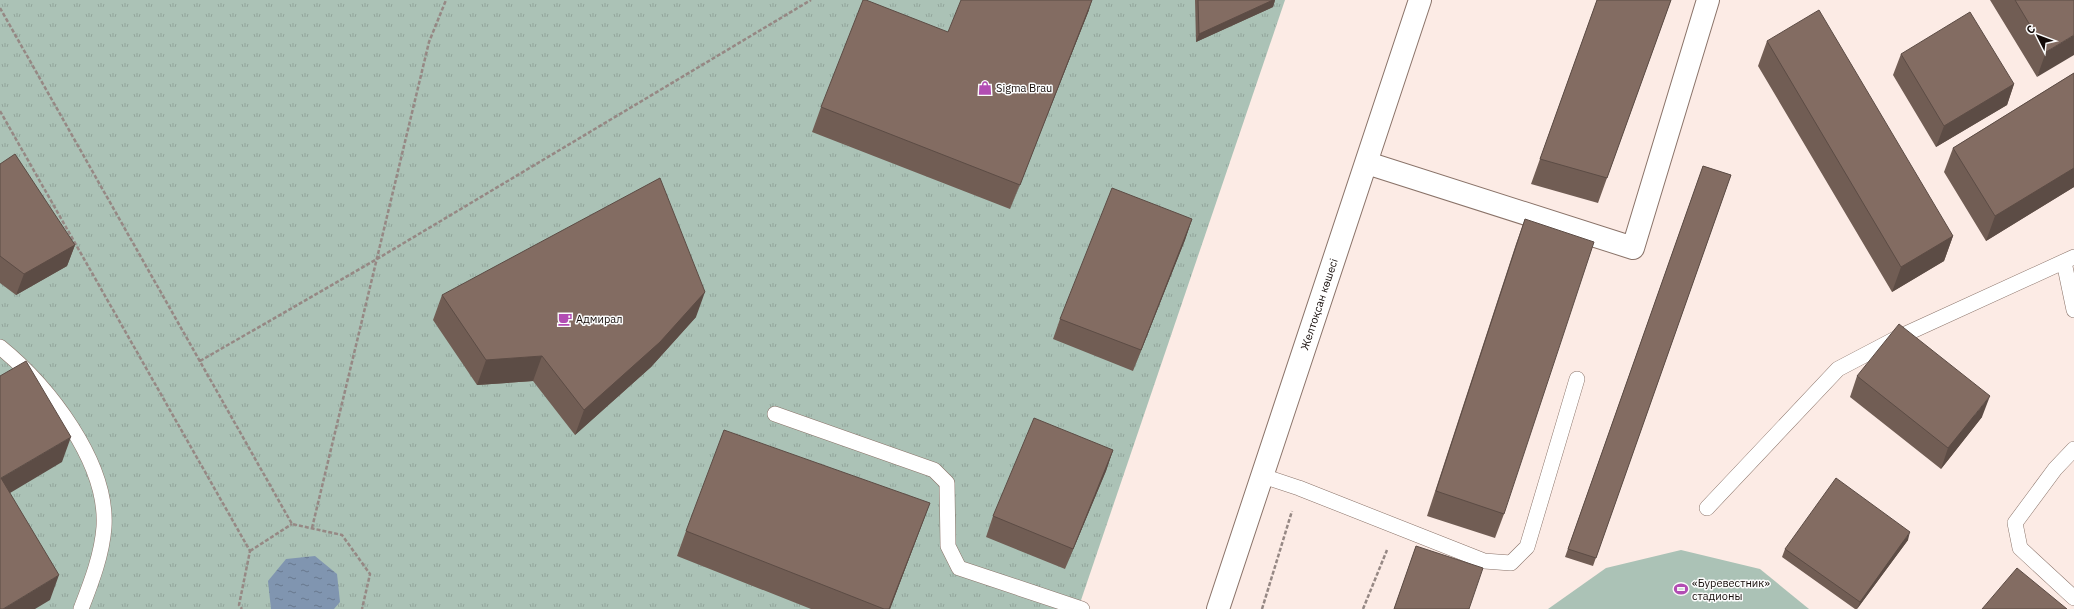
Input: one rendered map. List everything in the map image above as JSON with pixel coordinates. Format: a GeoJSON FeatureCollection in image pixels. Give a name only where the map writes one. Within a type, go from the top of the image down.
{"type":"FeatureCollection","features":[{"type":"Feature","properties":{"kind":"main road","name":"Желтоқсан көшесі"},"geometry":{"type":"LineString","coordinates":[[1218,609],[1420,0]]}},
{"type":"Feature","properties":{"kind":"main road"},"geometry":{"type":"LineString","coordinates":[[1367,163],[1633,248],[1708,0]]}},
{"type":"Feature","properties":{"kind":"lane"},"geometry":{"type":"LineString","coordinates":[[1707,508],[1838,369],[1899,337],[2069,260],[2074,310]]}},
{"type":"Feature","properties":{"kind":"lane"},"geometry":{"type":"LineString","coordinates":[[0,346],[18,361],[57,404],[84,449],[103,498],[104,528],[99,558],[81,609]]}},
{"type":"Feature","properties":{"kind":"lane"},"geometry":{"type":"LineString","coordinates":[[1262,476],[1299,488],[1484,561],[1511,563],[1527,548],[1577,379]]}},
{"type":"Feature","properties":{"kind":"lane"},"geometry":{"type":"LineString","coordinates":[[775,414],[934,470],[947,483],[948,546],[959,568],[1082,609]]}},
{"type":"Feature","properties":{"kind":"lane"},"geometry":{"type":"LineString","coordinates":[[2074,449],[2055,468],[2015,523],[2020,548],[2074,598]]}},
{"type":"Feature","properties":{"kind":"path"},"geometry":{"type":"LineString","coordinates":[[312,528],[429,42],[446,0]]}},
{"type":"Feature","properties":{"kind":"path"},"geometry":{"type":"LineString","coordinates":[[200,361],[377,259],[811,0]]}},
{"type":"Feature","properties":{"kind":"path"},"geometry":{"type":"LineString","coordinates":[[0,8],[292,524]]}},
{"type":"Feature","properties":{"kind":"path"},"geometry":{"type":"LineString","coordinates":[[0,111],[250,551],[239,605],[235,609]]}},
{"type":"Feature","properties":{"kind":"path"},"geometry":{"type":"LineString","coordinates":[[1262,609],[1299,488]]}},
{"type":"Feature","properties":{"kind":"path"},"geometry":{"type":"LineString","coordinates":[[250,551],[292,524],[342,535],[370,574],[362,609]]}},
{"type":"Feature","properties":{"kind":"path"},"geometry":{"type":"LineString","coordinates":[[1363,609],[1396,527]]}},
{"type":"Feature","properties":{"kind":"path"},"geometry":{"type":"LineString","coordinates":[[239,605],[242,609]]}},
{"type":"Feature","properties":{"kind":"green space"},"geometry":{"type":"Polygon","coordinates":[[[0,0],[1285,0],[1078,609],[0,609],[0,0]]]}},
{"type":"Feature","properties":{"kind":"green space","name":"«Буревестник» стадионы"},"geometry":{"type":"Polygon","coordinates":[[[1681,550],[1760,569],[1809,609],[1548,609],[1606,568],[1681,550]]]}},
{"type":"Feature","properties":{"kind":"water"},"geometry":{"type":"Polygon","coordinates":[[[315,556],[337,574],[340,602],[334,609],[271,609],[268,581],[286,559],[315,556]]]}},
{"type":"Feature","properties":{"kind":"building"},"geometry":{"type":"Polygon","coordinates":[[[863,0],[948,32],[961,0],[1092,0],[1020,185],[821,107],[863,0]]]}},
{"type":"Feature","properties":{"kind":"building"},"geometry":{"type":"Polygon","coordinates":[[[1198,0],[1273,0],[1199,34],[1198,0]]]}},
{"type":"Feature","properties":{"kind":"building"},"geometry":{"type":"Polygon","coordinates":[[[1597,0],[1671,0],[1607,178],[1540,159],[1597,0]]]}},
{"type":"Feature","properties":{"kind":"building"},"geometry":{"type":"Polygon","coordinates":[[[2015,0],[2074,0],[2074,35],[2046,52],[2015,0]]]}},
{"type":"Feature","properties":{"kind":"building"},"geometry":{"type":"Polygon","coordinates":[[[1819,10],[1953,236],[1901,267],[1767,41],[1819,10]]]}},
{"type":"Feature","properties":{"kind":"building"},"geometry":{"type":"Polygon","coordinates":[[[1970,12],[2014,84],[1944,126],[1901,54],[1970,12]]]}},
{"type":"Feature","properties":{"kind":"building"},"geometry":{"type":"Polygon","coordinates":[[[2074,73],[2074,168],[1995,216],[1953,148],[2074,73]]]}},
{"type":"Feature","properties":{"kind":"building"},"geometry":{"type":"Polygon","coordinates":[[[15,154],[75,245],[24,274],[0,256],[0,164],[15,154]]]}},
{"type":"Feature","properties":{"kind":"building"},"geometry":{"type":"Polygon","coordinates":[[[1703,166],[1731,175],[1596,558],[1568,549],[1703,166]]]}},
{"type":"Feature","properties":{"kind":"building","name":"Адмирал"},"geometry":{"type":"Polygon","coordinates":[[[660,178],[705,292],[660,342],[584,410],[542,356],[486,360],[442,295],[660,178]]]}},
{"type":"Feature","properties":{"kind":"building"},"geometry":{"type":"Polygon","coordinates":[[[1112,188],[1192,219],[1141,350],[1060,319],[1112,188]]]}},
{"type":"Feature","properties":{"kind":"building"},"geometry":{"type":"Polygon","coordinates":[[[1525,219],[1594,242],[1504,514],[1436,491],[1525,219]]]}},
{"type":"Feature","properties":{"kind":"building"},"geometry":{"type":"Polygon","coordinates":[[[1899,324],[1990,396],[1948,448],[1857,376],[1899,324]]]}},
{"type":"Feature","properties":{"kind":"building"},"geometry":{"type":"Polygon","coordinates":[[[26,361],[71,437],[1,478],[59,575],[3,609],[0,609],[0,376],[26,361]]]}},
{"type":"Feature","properties":{"kind":"building"},"geometry":{"type":"Polygon","coordinates":[[[1034,418],[1113,450],[1073,549],[993,516],[1034,418]]]}},
{"type":"Feature","properties":{"kind":"building"},"geometry":{"type":"Polygon","coordinates":[[[724,430],[930,503],[889,609],[884,609],[686,531],[724,430]]]}},
{"type":"Feature","properties":{"kind":"building"},"geometry":{"type":"Polygon","coordinates":[[[1836,478],[1910,532],[1860,602],[1785,549],[1836,478]]]}},
{"type":"Feature","properties":{"kind":"building"},"geometry":{"type":"Polygon","coordinates":[[[1416,546],[1483,568],[1469,609],[1394,609],[1416,546]]]}},
{"type":"Feature","properties":{"kind":"building"},"geometry":{"type":"Polygon","coordinates":[[[2017,568],[2067,609],[1982,609],[2017,568]]]}},
{"type":"Feature","properties":{"kind":"place","name":"Sigma Brau"},"geometry":{"type":"Point","coordinates":[985,88]}},
{"type":"Feature","properties":{"kind":"place","name":"Адмирал"},"geometry":{"type":"Point","coordinates":[565,319]}},
{"type":"Feature","properties":{"kind":"place","name":"«Буревестник» стадионы"},"geometry":{"type":"Point","coordinates":[1681,589]}}]}
